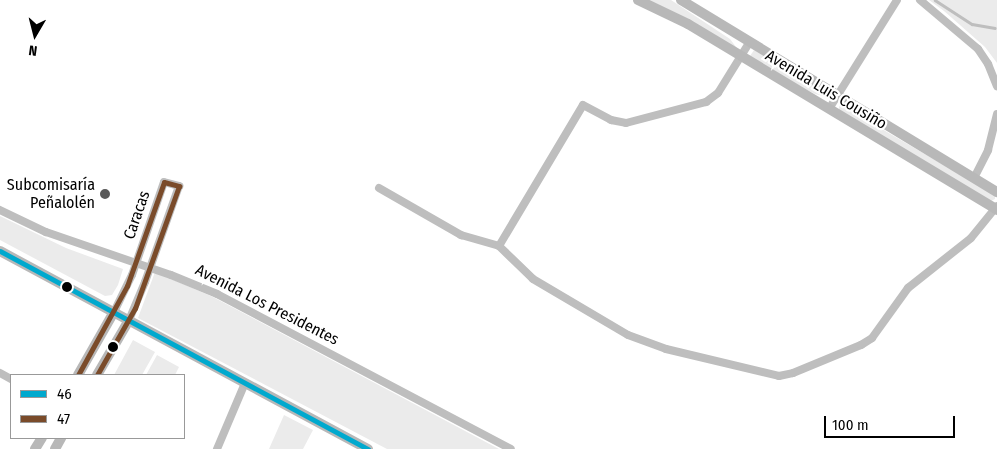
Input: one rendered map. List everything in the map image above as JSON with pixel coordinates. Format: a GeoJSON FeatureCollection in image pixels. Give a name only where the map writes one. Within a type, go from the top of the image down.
{"type":"FeatureCollection","features":[{"type":"Feature","properties":{"kind":"street","name":"Avenida Luis Cousiño"},"geometry":{"type":"LineString","coordinates":[[638,0],[650,8],[677,18],[996,208]]}},
{"type":"Feature","properties":{"kind":"street","name":"Avenida Luis Cousiño"},"geometry":{"type":"LineString","coordinates":[[681,0],[748,43],[838,95],[997,192]]}},
{"type":"Feature","properties":{"kind":"street"},"geometry":{"type":"LineString","coordinates":[[829,109],[897,0]]}},
{"type":"Feature","properties":{"kind":"street"},"geometry":{"type":"LineString","coordinates":[[920,0],[978,49],[988,64],[997,86]]}},
{"type":"Feature","properties":{"kind":"street"},"geometry":{"type":"LineString","coordinates":[[499,246],[583,105],[611,120],[626,123],[706,102],[718,93],[748,43]]}},
{"type":"Feature","properties":{"kind":"street"},"geometry":{"type":"LineString","coordinates":[[974,178],[988,150],[997,114]]}},
{"type":"Feature","properties":{"kind":"street","name":"Caracas"},"geometry":{"type":"LineString","coordinates":[[79,374],[114,312],[136,263],[164,182],[179,186],[129,320],[98,374]]}},
{"type":"Feature","properties":{"kind":"street"},"geometry":{"type":"LineString","coordinates":[[379,188],[461,235],[499,246],[533,279],[628,335],[666,349],[779,376],[793,373],[861,345],[872,338],[908,288],[971,238],[996,208]]}},
{"type":"Feature","properties":{"kind":"street","name":"Avenida Los Presidentes"},"geometry":{"type":"LineString","coordinates":[[0,210],[46,232],[218,294],[511,449]]}},
{"type":"Feature","properties":{"kind":"street"},"geometry":{"type":"LineString","coordinates":[[0,251],[363,448]]}},
{"type":"Feature","properties":{"kind":"street"},"geometry":{"type":"LineString","coordinates":[[216,449],[245,383]]}},
{"type":"Feature","properties":{"kind":"shaded area"},"geometry":{"type":"Polygon","coordinates":[[[643,0],[671,0],[730,39],[739,51],[643,0]]]}},
{"type":"Feature","properties":{"kind":"shaded area"},"geometry":{"type":"Polygon","coordinates":[[[929,0],[997,0],[997,63],[985,47],[929,0]]]}},
{"type":"Feature","properties":{"kind":"shaded area"},"geometry":{"type":"Polygon","coordinates":[[[754,50],[830,95],[828,97],[815,94],[794,83],[750,56],[754,50]]]}},
{"type":"Feature","properties":{"kind":"shaded area"},"geometry":{"type":"Polygon","coordinates":[[[839,104],[995,195],[995,199],[991,201],[839,110],[839,104]]]}},
{"type":"Feature","properties":{"kind":"shaded area"},"geometry":{"type":"Polygon","coordinates":[[[0,216],[66,248],[123,269],[118,285],[112,295],[105,296],[0,240],[0,216]]]}},
{"type":"Feature","properties":{"kind":"shaded area"},"geometry":{"type":"Polygon","coordinates":[[[155,272],[213,297],[499,449],[387,449],[138,318],[155,272]]]}},
{"type":"Feature","properties":{"kind":"shaded area"},"geometry":{"type":"Polygon","coordinates":[[[133,340],[155,352],[143,374],[115,374],[133,340]]]}},
{"type":"Feature","properties":{"kind":"shaded area"},"geometry":{"type":"Polygon","coordinates":[[[157,355],[179,367],[176,374],[147,374],[157,355]]]}},
{"type":"Feature","properties":{"kind":"shaded area"},"geometry":{"type":"Polygon","coordinates":[[[284,415],[313,430],[303,449],[269,449],[284,415]]]}},
{"type":"Feature","properties":{"kind":"waterway"},"geometry":{"type":"LineString","coordinates":[[935,0],[972,24],[995,28]]}},
{"type":"Feature","properties":{"kind":"transit line","name":"47"},"geometry":{"type":"LineString","coordinates":[[79,374],[127,286],[164,182],[179,186],[135,308],[98,374]]}},
{"type":"Feature","properties":{"kind":"transit line","name":"46"},"geometry":{"type":"LineString","coordinates":[[0,251],[368,449]]}},
{"type":"Feature","properties":{"kind":"place","name":"Subcomisaría Peñalolén"},"geometry":{"type":"Point","coordinates":[105,194]}}]}
